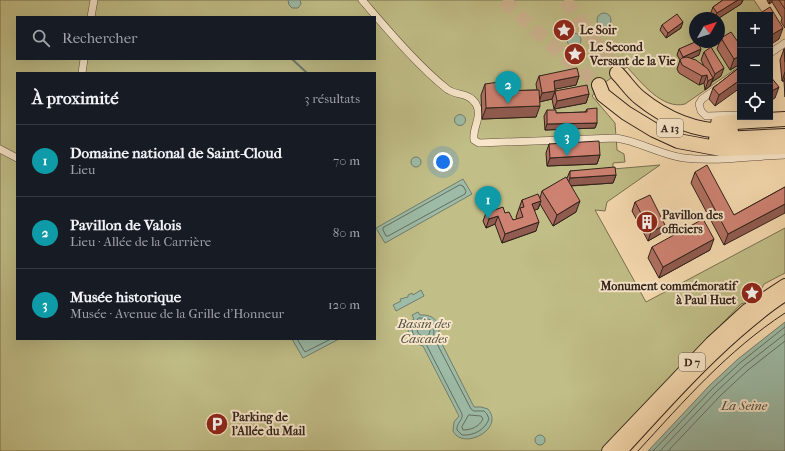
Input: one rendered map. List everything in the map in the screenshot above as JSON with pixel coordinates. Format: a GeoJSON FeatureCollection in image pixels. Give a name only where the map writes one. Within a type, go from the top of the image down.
{"type":"FeatureCollection","features":[{"type":"Feature","properties":{"kind":"highway","name":"A 13"},"geometry":{"type":"LineString","coordinates":[[785,119],[723,123],[705,122],[686,117],[666,109],[643,92],[620,71],[639,97],[663,114],[684,124],[722,131],[785,136]]}},
{"type":"Feature","properties":{"kind":"highway","name":"A 13"},"geometry":{"type":"LineString","coordinates":[[785,128],[722,140],[681,132],[658,123],[631,108],[599,85],[604,96],[626,113],[654,130],[678,141],[721,149],[785,147]]}},
{"type":"Feature","properties":{"kind":"main road","name":"D 7"},"geometry":{"type":"LineString","coordinates":[[608,451],[711,343],[747,310],[785,285]]}},
{"type":"Feature","properties":{"kind":"main road","name":"D 7"},"geometry":{"type":"LineString","coordinates":[[621,451],[718,348],[753,318],[785,295]]}},
{"type":"Feature","properties":{"kind":"street"},"geometry":{"type":"LineString","coordinates":[[91,16],[94,0]]}},
{"type":"Feature","properties":{"kind":"street"},"geometry":{"type":"LineString","coordinates":[[362,0],[376,16]]}},
{"type":"Feature","properties":{"kind":"street"},"geometry":{"type":"LineString","coordinates":[[376,16],[430,74],[448,90],[464,94],[476,104],[478,108],[478,117],[474,132],[474,140],[479,143],[616,138],[631,141],[667,154],[684,158],[706,159],[785,155]]}},
{"type":"Feature","properties":{"kind":"street"},"geometry":{"type":"LineString","coordinates":[[773,51],[785,43]]}},
{"type":"Feature","properties":{"kind":"street"},"geometry":{"type":"LineString","coordinates":[[82,72],[84,60]]}},
{"type":"Feature","properties":{"kind":"street"},"geometry":{"type":"LineString","coordinates":[[725,83],[702,100],[699,104],[701,111],[706,116],[737,115]]}},
{"type":"Feature","properties":{"kind":"street"},"geometry":{"type":"LineString","coordinates":[[773,114],[785,115]]}},
{"type":"Feature","properties":{"kind":"street"},"geometry":{"type":"LineString","coordinates":[[0,149],[16,157]]}},
{"type":"Feature","properties":{"kind":"shaded area"},"geometry":{"type":"Polygon","coordinates":[[[0,0],[754,0],[762,12],[737,12],[737,68],[685,104],[676,105],[660,99],[645,87],[627,67],[604,83],[592,96],[615,123],[617,150],[624,154],[625,162],[613,163],[613,169],[660,165],[607,202],[605,211],[595,210],[646,302],[785,228],[785,273],[764,284],[758,296],[751,301],[741,304],[604,451],[0,451],[0,0]]]}},
{"type":"Feature","properties":{"kind":"water"},"geometry":{"type":"Polygon","coordinates":[[[288,0],[300,0],[301,4],[298,8],[292,8],[289,5],[288,0]]]}},
{"type":"Feature","properties":{"kind":"water"},"geometry":{"type":"Polygon","coordinates":[[[604,13],[609,15],[611,20],[609,25],[604,27],[599,25],[597,20],[599,15],[604,13]]]}},
{"type":"Feature","properties":{"kind":"water"},"geometry":{"type":"Polygon","coordinates":[[[574,33],[579,35],[581,40],[579,45],[574,47],[569,45],[567,40],[569,35],[574,33]]]}},
{"type":"Feature","properties":{"kind":"water"},"geometry":{"type":"Polygon","coordinates":[[[458,115],[462,115],[464,116],[464,124],[458,125],[455,122],[455,118],[458,115]]]}},
{"type":"Feature","properties":{"kind":"water"},"geometry":{"type":"Polygon","coordinates":[[[414,157],[418,157],[420,158],[420,166],[414,167],[411,164],[411,160],[414,157]]]}},
{"type":"Feature","properties":{"kind":"water"},"geometry":{"type":"Polygon","coordinates":[[[463,179],[472,194],[385,243],[376,228],[463,179]]]}},
{"type":"Feature","properties":{"kind":"water"},"geometry":{"type":"Polygon","coordinates":[[[421,290],[424,296],[396,311],[393,305],[401,301],[400,299],[408,297],[408,295],[412,293],[413,295],[421,290]]]}},
{"type":"Feature","properties":{"kind":"water","name":"Bassin des Cascades"},"geometry":{"type":"Polygon","coordinates":[[[418,312],[420,315],[433,318],[438,323],[438,336],[474,407],[488,409],[492,417],[491,424],[481,435],[465,439],[458,437],[453,431],[454,422],[459,416],[423,346],[412,340],[410,337],[408,330],[409,322],[414,319],[412,315],[418,312]]]}},
{"type":"Feature","properties":{"kind":"water","name":"La Seine"},"geometry":{"type":"Polygon","coordinates":[[[785,322],[785,451],[648,451],[710,385],[738,359],[785,322]]]}},
{"type":"Feature","properties":{"kind":"water"},"geometry":{"type":"Polygon","coordinates":[[[293,340],[337,340],[303,358],[293,340]]]}},
{"type":"Feature","properties":{"kind":"water"},"geometry":{"type":"Polygon","coordinates":[[[538,435],[542,435],[544,436],[544,444],[538,445],[535,442],[535,438],[538,435]]]}},
{"type":"Feature","properties":{"kind":"building"},"geometry":{"type":"Polygon","coordinates":[[[723,0],[738,0],[719,12],[716,12],[713,7],[723,0]]]}},
{"type":"Feature","properties":{"kind":"building"},"geometry":{"type":"Polygon","coordinates":[[[779,0],[785,0],[785,9],[779,0]]]}},
{"type":"Feature","properties":{"kind":"building"},"geometry":{"type":"Polygon","coordinates":[[[770,7],[783,28],[773,34],[773,12],[762,12],[770,7]]]}},
{"type":"Feature","properties":{"kind":"building"},"geometry":{"type":"Polygon","coordinates":[[[677,14],[683,22],[668,33],[662,25],[677,14]]]}},
{"type":"Feature","properties":{"kind":"building"},"geometry":{"type":"Polygon","coordinates":[[[731,32],[737,41],[737,58],[734,59],[725,44],[725,36],[731,32]]]}},
{"type":"Feature","properties":{"kind":"building"},"geometry":{"type":"Polygon","coordinates":[[[689,45],[689,48],[701,49],[683,57],[679,49],[689,45]]]}},
{"type":"Feature","properties":{"kind":"building"},"geometry":{"type":"Polygon","coordinates":[[[712,48],[724,68],[715,74],[704,52],[712,48]]]}},
{"type":"Feature","properties":{"kind":"building"},"geometry":{"type":"Polygon","coordinates":[[[687,57],[696,60],[708,69],[713,78],[708,81],[707,75],[702,76],[682,65],[680,60],[687,57]]]}},
{"type":"Feature","properties":{"kind":"building"},"geometry":{"type":"Polygon","coordinates":[[[577,68],[579,76],[554,81],[555,91],[542,93],[539,76],[577,68]]]}},
{"type":"Feature","properties":{"kind":"building"},"geometry":{"type":"Polygon","coordinates":[[[737,69],[737,82],[719,95],[713,88],[737,69]]]}},
{"type":"Feature","properties":{"kind":"building"},"geometry":{"type":"Polygon","coordinates":[[[773,80],[779,87],[773,90],[773,80]]]}},
{"type":"Feature","properties":{"kind":"building"},"geometry":{"type":"Polygon","coordinates":[[[499,82],[500,91],[539,90],[540,106],[486,108],[485,84],[499,82]]]}},
{"type":"Feature","properties":{"kind":"building"},"geometry":{"type":"Polygon","coordinates":[[[587,85],[589,94],[557,101],[555,91],[587,85]]]}},
{"type":"Feature","properties":{"kind":"building"},"geometry":{"type":"Polygon","coordinates":[[[597,108],[597,123],[547,124],[547,110],[556,110],[556,113],[587,112],[587,109],[597,108]]]}},
{"type":"Feature","properties":{"kind":"building"},"geometry":{"type":"Polygon","coordinates":[[[599,141],[600,155],[550,158],[549,144],[599,141]]]}},
{"type":"Feature","properties":{"kind":"building"},"geometry":{"type":"Polygon","coordinates":[[[707,165],[734,215],[785,187],[785,204],[728,234],[695,172],[707,165]]]}},
{"type":"Feature","properties":{"kind":"building"},"geometry":{"type":"Polygon","coordinates":[[[615,167],[616,175],[570,178],[570,171],[615,167]]]}},
{"type":"Feature","properties":{"kind":"building"},"geometry":{"type":"Polygon","coordinates":[[[566,177],[580,201],[557,215],[542,191],[566,177]]]}},
{"type":"Feature","properties":{"kind":"building"},"geometry":{"type":"Polygon","coordinates":[[[538,194],[541,201],[532,204],[539,222],[505,234],[498,216],[489,219],[486,213],[503,207],[505,213],[509,212],[513,220],[523,217],[520,208],[524,207],[522,200],[538,194]]]}},
{"type":"Feature","properties":{"kind":"building"},"geometry":{"type":"Polygon","coordinates":[[[650,195],[665,225],[651,232],[635,202],[650,195]]]}},
{"type":"Feature","properties":{"kind":"building"},"geometry":{"type":"Polygon","coordinates":[[[703,219],[714,239],[663,267],[652,247],[703,219]]]}},
{"type":"Feature","properties":{"kind":"waterway"},"geometry":{"type":"LineString","coordinates":[[293,60],[306,72]]}},
{"type":"Feature","properties":{"kind":"tunnel"},"geometry":{"type":"LineString","coordinates":[[503,0],[557,50],[599,85]]}},
{"type":"Feature","properties":{"kind":"tunnel"},"geometry":{"type":"LineString","coordinates":[[565,0],[617,73]]}},
{"type":"Feature","properties":{"kind":"tram line"},"geometry":{"type":"LineString","coordinates":[[638,451],[689,395],[725,360],[785,313]]}},
{"type":"Feature","properties":{"kind":"place","name":"Le Soir"},"geometry":{"type":"Point","coordinates":[564,30]}},
{"type":"Feature","properties":{"kind":"place","name":"Le Second Versant de la Vie"},"geometry":{"type":"Point","coordinates":[575,54]}},
{"type":"Feature","properties":{"kind":"place","name":"Pavillon de Valois"},"geometry":{"type":"Point","coordinates":[508,104]}},
{"type":"Feature","properties":{"kind":"place","name":"Musée historique"},"geometry":{"type":"Point","coordinates":[567,156]}},
{"type":"Feature","properties":{"kind":"place","name":"Domaine national de Saint-Cloud"},"geometry":{"type":"Point","coordinates":[488,219]}},
{"type":"Feature","properties":{"kind":"place","name":"Pavillon des officiers"},"geometry":{"type":"Point","coordinates":[647,222]}},
{"type":"Feature","properties":{"kind":"place","name":"Monument commémoratif à Paul Huet"},"geometry":{"type":"Point","coordinates":[752,293]}},
{"type":"Feature","properties":{"kind":"place","name":"Parking de l'Allée du Mail"},"geometry":{"type":"Point","coordinates":[217,424]}}]}
